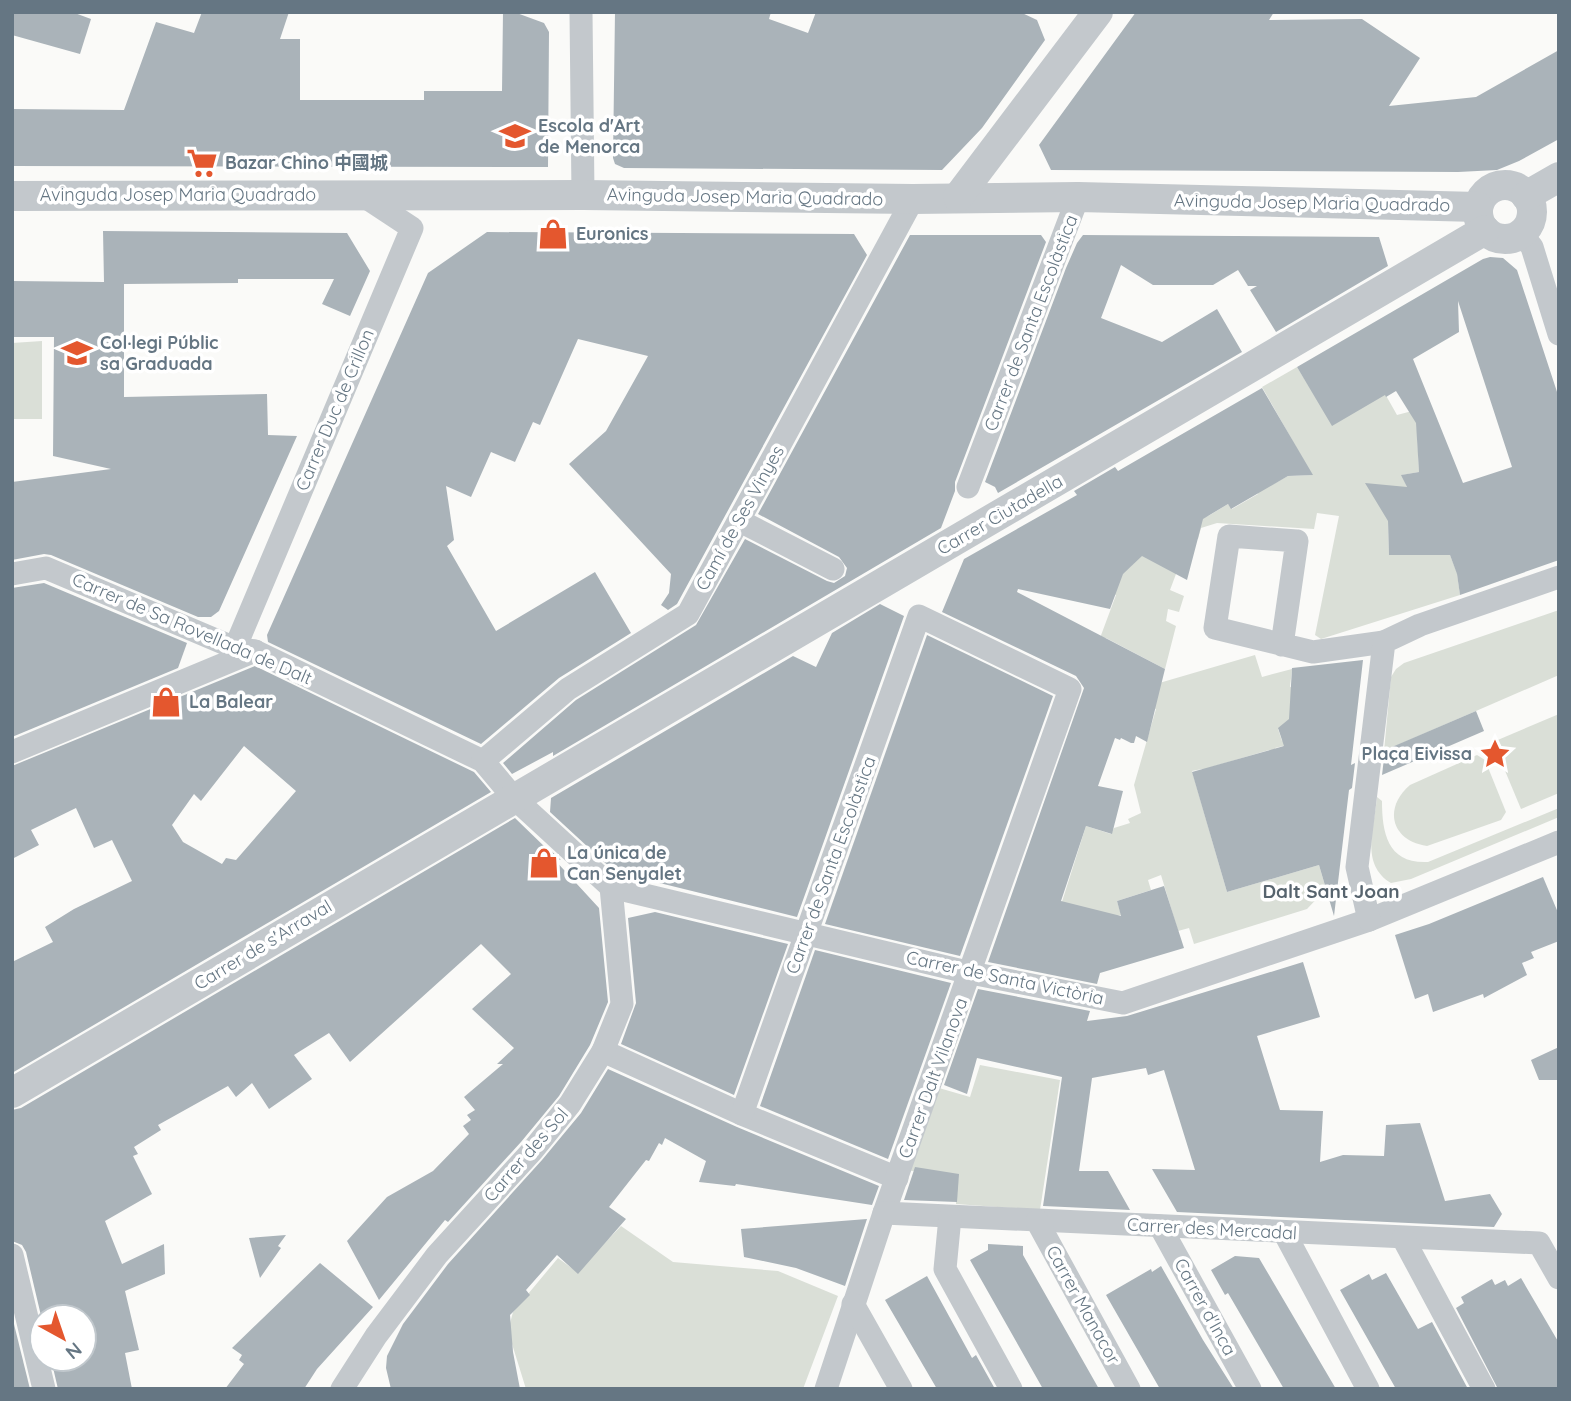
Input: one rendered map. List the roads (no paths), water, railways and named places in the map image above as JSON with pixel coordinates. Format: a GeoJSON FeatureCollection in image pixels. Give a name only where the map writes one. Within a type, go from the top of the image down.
{"type":"FeatureCollection","features":[{"type":"Feature","properties":{"kind":"street"},"geometry":{"type":"LineString","coordinates":[[581,12],[583,195]]}},
{"type":"Feature","properties":{"kind":"street"},"geometry":{"type":"LineString","coordinates":[[958,197],[1098,12]]}},
{"type":"Feature","properties":{"kind":"street"},"geometry":{"type":"LineString","coordinates":[[1526,196],[1559,177]]}},
{"type":"Feature","properties":{"kind":"street"},"geometry":{"type":"LineString","coordinates":[[1503,184],[1520,190],[1526,196],[1531,211],[1530,219],[1521,233],[1507,239],[1491,235],[1482,218],[1481,198],[1487,191],[1503,184]]}},
{"type":"Feature","properties":{"kind":"street","name":"Carrer Duc de Crillon"},"geometry":{"type":"LineString","coordinates":[[245,650],[412,228],[362,195]]}},
{"type":"Feature","properties":{"kind":"street","name":"Avinguda Josep Maria Quadrado"},"geometry":{"type":"LineString","coordinates":[[12,196],[583,195],[913,199],[1078,197],[1482,218]]}},
{"type":"Feature","properties":{"kind":"street","name":"Carrer de Santa Escolàstica"},"geometry":{"type":"LineString","coordinates":[[968,487],[1078,197]]}},
{"type":"Feature","properties":{"kind":"street","name":"Camí de Ses Vinyes"},"geometry":{"type":"LineString","coordinates":[[483,761],[568,689],[688,614],[913,199]]}},
{"type":"Feature","properties":{"kind":"street","name":"Carrer Ciutadella"},"geometry":{"type":"LineString","coordinates":[[514,798],[872,590],[1482,218]]}},
{"type":"Feature","properties":{"kind":"street"},"geometry":{"type":"LineString","coordinates":[[1521,233],[1532,247],[1559,334]]}},
{"type":"Feature","properties":{"kind":"street"},"geometry":{"type":"LineString","coordinates":[[740,521],[833,569]]}},
{"type":"Feature","properties":{"kind":"street"},"geometry":{"type":"LineString","coordinates":[[1282,645],[1297,541],[1229,536],[1215,628],[1282,645],[1312,652],[1384,642],[1420,625],[1559,577]]}},
{"type":"Feature","properties":{"kind":"street","name":"Carrer de Sa Rovellada de Dalt"},"geometry":{"type":"LineString","coordinates":[[12,574],[46,568],[245,650],[483,761]]}},
{"type":"Feature","properties":{"kind":"street","name":"Carrer de Santa Escolàstica"},"geometry":{"type":"LineString","coordinates":[[742,1114],[919,616],[1070,689]]}},
{"type":"Feature","properties":{"kind":"street"},"geometry":{"type":"LineString","coordinates":[[1369,920],[1357,867],[1384,642]]}},
{"type":"Feature","properties":{"kind":"street"},"geometry":{"type":"LineString","coordinates":[[12,752],[245,650]]}},
{"type":"Feature","properties":{"kind":"street","name":"Carrer Dalt Vilanova"},"geometry":{"type":"LineString","coordinates":[[826,1389],[884,1213],[1070,689]]}},
{"type":"Feature","properties":{"kind":"street","name":"Carrer de Santa Victòria"},"geometry":{"type":"LineString","coordinates":[[483,761],[514,798],[611,887],[971,973],[1123,1003],[1369,920],[1559,842]]}},
{"type":"Feature","properties":{"kind":"street","name":"Carrer de s'Arraval"},"geometry":{"type":"LineString","coordinates":[[12,1093],[514,798]]}},
{"type":"Feature","properties":{"kind":"street","name":"Carrer des Sol"},"geometry":{"type":"LineString","coordinates":[[347,1387],[376,1336],[430,1265],[532,1151],[570,1104],[603,1051],[622,1004],[611,887]]}},
{"type":"Feature","properties":{"kind":"street"},"geometry":{"type":"LineString","coordinates":[[603,1051],[742,1114],[897,1178]]}},
{"type":"Feature","properties":{"kind":"street","name":"Carrer des Mercadal"},"geometry":{"type":"LineString","coordinates":[[884,1213],[1539,1243],[1559,1278]]}},
{"type":"Feature","properties":{"kind":"street"},"geometry":{"type":"LineString","coordinates":[[950,1217],[945,1269],[1011,1389]]}},
{"type":"Feature","properties":{"kind":"street","name":"Carrer Manacor"},"geometry":{"type":"LineString","coordinates":[[1037,1221],[1129,1389]]}},
{"type":"Feature","properties":{"kind":"street","name":"Carrer d'Inca"},"geometry":{"type":"LineString","coordinates":[[1160,1226],[1250,1389]]}},
{"type":"Feature","properties":{"kind":"street"},"geometry":{"type":"LineString","coordinates":[[1284,1232],[1368,1389]]}},
{"type":"Feature","properties":{"kind":"street"},"geometry":{"type":"LineString","coordinates":[[1403,1237],[1485,1389]]}},
{"type":"Feature","properties":{"kind":"street"},"geometry":{"type":"LineString","coordinates":[[12,1255],[44,1389]]}},
{"type":"Feature","properties":{"kind":"street"},"geometry":{"type":"LineString","coordinates":[[853,1304],[901,1389]]}},
{"type":"Feature","properties":{"kind":"place","name":"Escola d'Art de Menorca"},"geometry":{"type":"Point","coordinates":[515,136]}},
{"type":"Feature","properties":{"kind":"place","name":"Bazar Chino 中國城"},"geometry":{"type":"Point","coordinates":[202,163]}},
{"type":"Feature","properties":{"kind":"place","name":"Euronics"},"geometry":{"type":"Point","coordinates":[553,234]}},
{"type":"Feature","properties":{"kind":"place","name":"Col·legi Públic sa Graduada"},"geometry":{"type":"Point","coordinates":[77,353]}},
{"type":"Feature","properties":{"kind":"place","name":"La Balear"},"geometry":{"type":"Point","coordinates":[166,702]}},
{"type":"Feature","properties":{"kind":"place","name":"Plaça Eivissa"},"geometry":{"type":"Point","coordinates":[1495,754]}},
{"type":"Feature","properties":{"kind":"place","name":"La única de Can Senyalet"},"geometry":{"type":"Point","coordinates":[544,863]}},
{"type":"Feature","properties":{"kind":"district","name":"Dalt Sant Joan"},"geometry":{"type":"Point","coordinates":[1331,891]}}]}
